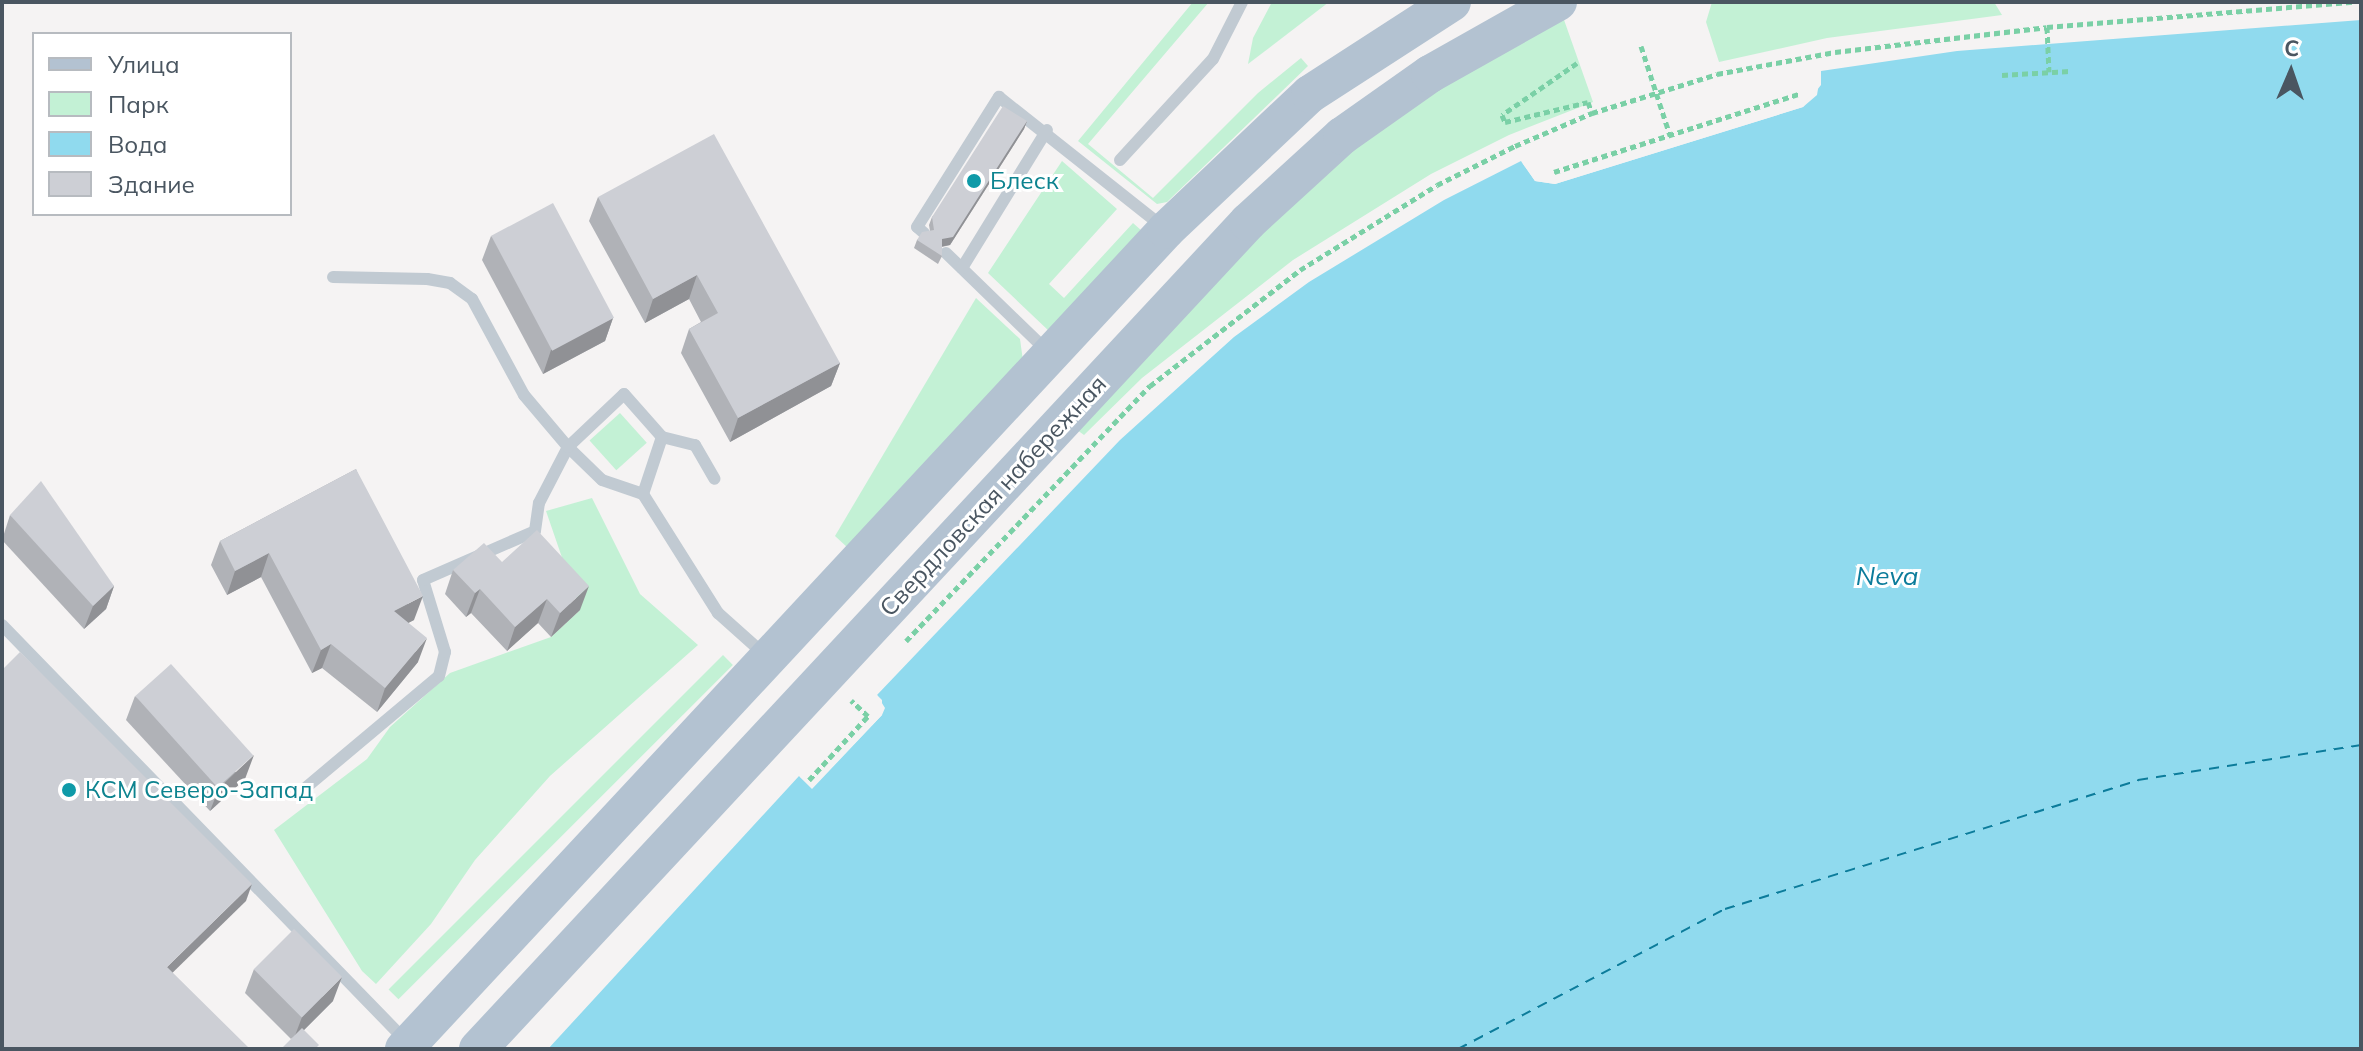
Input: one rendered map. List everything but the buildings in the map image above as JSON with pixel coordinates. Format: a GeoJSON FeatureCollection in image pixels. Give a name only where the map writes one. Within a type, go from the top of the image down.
{"type":"FeatureCollection","features":[{"type":"Feature","properties":{"kind":"main road"},"geometry":{"type":"LineString","coordinates":[[406,1046],[1052,356],[1166,230],[1310,94],[1452,2]]}},
{"type":"Feature","properties":{"kind":"main road","name":"Свердловская набережная"},"geometry":{"type":"LineString","coordinates":[[478,1049],[1248,222],[1342,136],[1418,82],[1558,2]]}},
{"type":"Feature","properties":{"kind":"lane"},"geometry":{"type":"LineString","coordinates":[[1120,160],[1213,59],[1242,2]]}},
{"type":"Feature","properties":{"kind":"lane"},"geometry":{"type":"LineString","coordinates":[[924,233],[917,227],[999,97],[1047,130],[1166,230]]}},
{"type":"Feature","properties":{"kind":"lane"},"geometry":{"type":"LineString","coordinates":[[962,268],[1047,130]]}},
{"type":"Feature","properties":{"kind":"lane"},"geometry":{"type":"LineString","coordinates":[[946,253],[1052,356]]}},
{"type":"Feature","properties":{"kind":"lane"},"geometry":{"type":"LineString","coordinates":[[333,277],[427,279],[450,283],[472,299],[524,395],[568,447],[602,480],[643,494],[718,613],[769,658]]}},
{"type":"Feature","properties":{"kind":"lane"},"geometry":{"type":"LineString","coordinates":[[303,790],[439,676],[445,652],[423,580],[535,531],[539,503],[568,447],[624,394],[662,437],[695,445],[715,479]]}},
{"type":"Feature","properties":{"kind":"lane"},"geometry":{"type":"LineString","coordinates":[[643,494],[662,437]]}},
{"type":"Feature","properties":{"kind":"lane"},"geometry":{"type":"LineString","coordinates":[[2,625],[406,1046]]}},
{"type":"Feature","properties":{"kind":"path"},"geometry":{"type":"LineString","coordinates":[[2249,2],[2250,10]]}},
{"type":"Feature","properties":{"kind":"path"},"geometry":{"type":"LineString","coordinates":[[903,645],[1150,386],[1227,323],[1300,270],[1437,185],[1592,113],[1717,74],[1835,52],[2047,27],[2353,2]]}},
{"type":"Feature","properties":{"kind":"path"},"geometry":{"type":"LineString","coordinates":[[2047,27],[2049,72]]}},
{"type":"Feature","properties":{"kind":"path"},"geometry":{"type":"LineString","coordinates":[[1641,46],[1670,135]]}},
{"type":"Feature","properties":{"kind":"path"},"geometry":{"type":"LineString","coordinates":[[1577,63],[1502,115],[1505,122],[1588,102],[1592,113]]}},
{"type":"Feature","properties":{"kind":"path"},"geometry":{"type":"LineString","coordinates":[[2002,75],[2070,71]]}},
{"type":"Feature","properties":{"kind":"path"},"geometry":{"type":"LineString","coordinates":[[1554,172],[1799,94]]}},
{"type":"Feature","properties":{"kind":"path"},"geometry":{"type":"LineString","coordinates":[[840,712],[860,690]]}},
{"type":"Feature","properties":{"kind":"path"},"geometry":{"type":"LineString","coordinates":[[809,780],[868,716],[851,700]]}},
{"type":"Feature","properties":{"kind":"green space"},"geometry":{"type":"Polygon","coordinates":[[[1193,2],[1209,2],[1088,144],[1153,198],[1258,93],[1301,58],[1308,66],[1167,202],[1157,204],[1078,141],[1193,2]]]}},
{"type":"Feature","properties":{"kind":"green space"},"geometry":{"type":"Polygon","coordinates":[[[1272,2],[1329,2],[1248,64],[1253,38],[1272,2]]]}},
{"type":"Feature","properties":{"kind":"green space"},"geometry":{"type":"Polygon","coordinates":[[[1712,2],[1994,2],[2002,15],[1827,38],[1719,62],[1706,22],[1712,2]]]}},
{"type":"Feature","properties":{"kind":"green space"},"geometry":{"type":"Polygon","coordinates":[[[1563,17],[1593,102],[1509,135],[1431,174],[1293,260],[1142,378],[1084,435],[1073,427],[1262,229],[1388,119],[1563,17]]]}},
{"type":"Feature","properties":{"kind":"green space"},"geometry":{"type":"Polygon","coordinates":[[[1062,161],[1117,209],[1049,284],[1064,298],[1133,223],[1142,231],[1050,332],[988,273],[1062,161]]]}},
{"type":"Feature","properties":{"kind":"green space"},"geometry":{"type":"Polygon","coordinates":[[[976,298],[1020,339],[1023,361],[848,548],[835,536],[976,298]]]}},
{"type":"Feature","properties":{"kind":"green space"},"geometry":{"type":"Polygon","coordinates":[[[620,413],[647,443],[616,470],[590,440],[620,413]]]}},
{"type":"Feature","properties":{"kind":"green space"},"geometry":{"type":"Polygon","coordinates":[[[592,498],[640,594],[698,645],[550,776],[475,860],[431,924],[376,984],[362,971],[274,830],[367,759],[390,727],[450,673],[551,637],[580,610],[546,511],[592,498]]]}},
{"type":"Feature","properties":{"kind":"green space"},"geometry":{"type":"Polygon","coordinates":[[[723,655],[733,665],[398,999],[389,989],[723,655]]]}},
{"type":"Feature","properties":{"kind":"water","name":"Neva"},"geometry":{"type":"Polygon","coordinates":[[[2361,20],[2361,1049],[548,1049],[799,776],[812,788],[882,715],[882,700],[877,695],[1120,440],[1234,337],[1309,282],[1444,200],[1521,161],[1535,181],[1555,184],[1803,107],[1821,85],[1821,71],[1957,51],[2361,20]]]}},
{"type":"Feature","properties":{"kind":"pier"},"geometry":{"type":"Polygon","coordinates":[[[1821,71],[1817,95],[1803,107],[1555,184],[1535,181],[1521,161],[1537,178],[1554,180],[1802,104],[1813,93],[1821,71]]]}},
{"type":"Feature","properties":{"kind":"pier"},"geometry":{"type":"Polygon","coordinates":[[[877,695],[885,708],[882,715],[812,789],[799,776],[812,783],[844,750],[878,713],[877,695]]]}},
{"type":"Feature","properties":{"kind":"ferry route"},"geometry":{"type":"LineString","coordinates":[[1458,1049],[1725,909],[2138,780],[2361,745]]}},
{"type":"Feature","properties":{"kind":"place","name":"Блеск"},"geometry":{"type":"Point","coordinates":[974,181]}},
{"type":"Feature","properties":{"kind":"place","name":"КСМ Северо-Запад"},"geometry":{"type":"Point","coordinates":[69,790]}}]}
